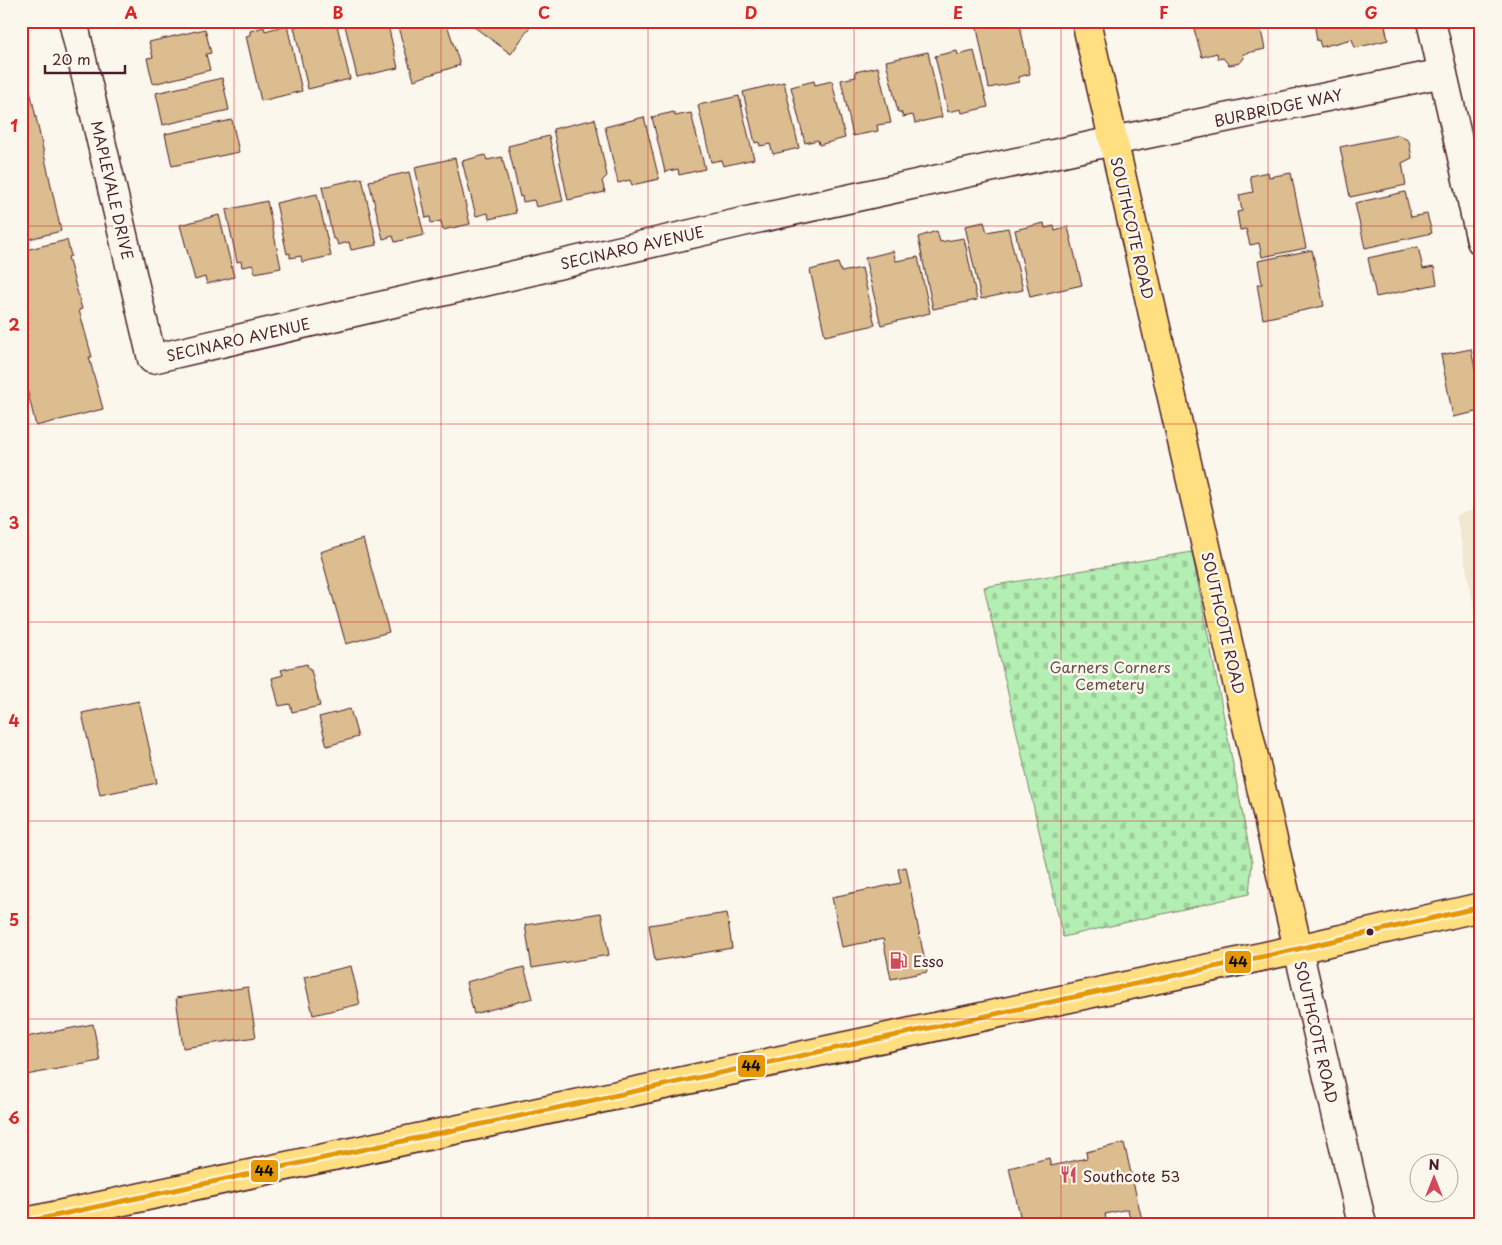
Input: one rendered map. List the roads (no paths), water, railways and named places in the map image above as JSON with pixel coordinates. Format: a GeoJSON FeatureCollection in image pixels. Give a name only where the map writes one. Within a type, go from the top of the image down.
{"type":"FeatureCollection","features":[{"type":"Feature","properties":{"kind":"main road","name":"SOUTHCOTE ROAD"},"geometry":{"type":"LineString","coordinates":[[1086,21],[1298,949]]}},
{"type":"Feature","properties":{"kind":"main road"},"geometry":{"type":"LineString","coordinates":[[21,1223],[1298,949],[1481,907]]}},
{"type":"Feature","properties":{"kind":"street","name":"MAPLEVALE DRIVE"},"geometry":{"type":"LineString","coordinates":[[73,21],[152,359]]}},
{"type":"Feature","properties":{"kind":"street"},"geometry":{"type":"LineString","coordinates":[[1431,21],[1481,241]]}},
{"type":"Feature","properties":{"kind":"street","name":"BURBRIDGE WAY"},"geometry":{"type":"LineString","coordinates":[[1113,141],[1443,73]]}},
{"type":"Feature","properties":{"kind":"street","name":"SECINARO AVENUE"},"geometry":{"type":"LineString","coordinates":[[152,359],[727,225],[1113,141]]}},
{"type":"Feature","properties":{"kind":"street","name":"SOUTHCOTE ROAD"},"geometry":{"type":"LineString","coordinates":[[1298,949],[1362,1224]]}},
{"type":"Feature","properties":{"kind":"place","name":"Esso"},"geometry":{"type":"Point","coordinates":[899,960]}},
{"type":"Feature","properties":{"kind":"place","name":"Southcote 53"},"geometry":{"type":"Point","coordinates":[1069,1175]}},
{"type":"Feature","properties":{"kind":"park label","name":"Garners Corners Cemetery"},"geometry":{"type":"Point","coordinates":[1110,674]}}]}
